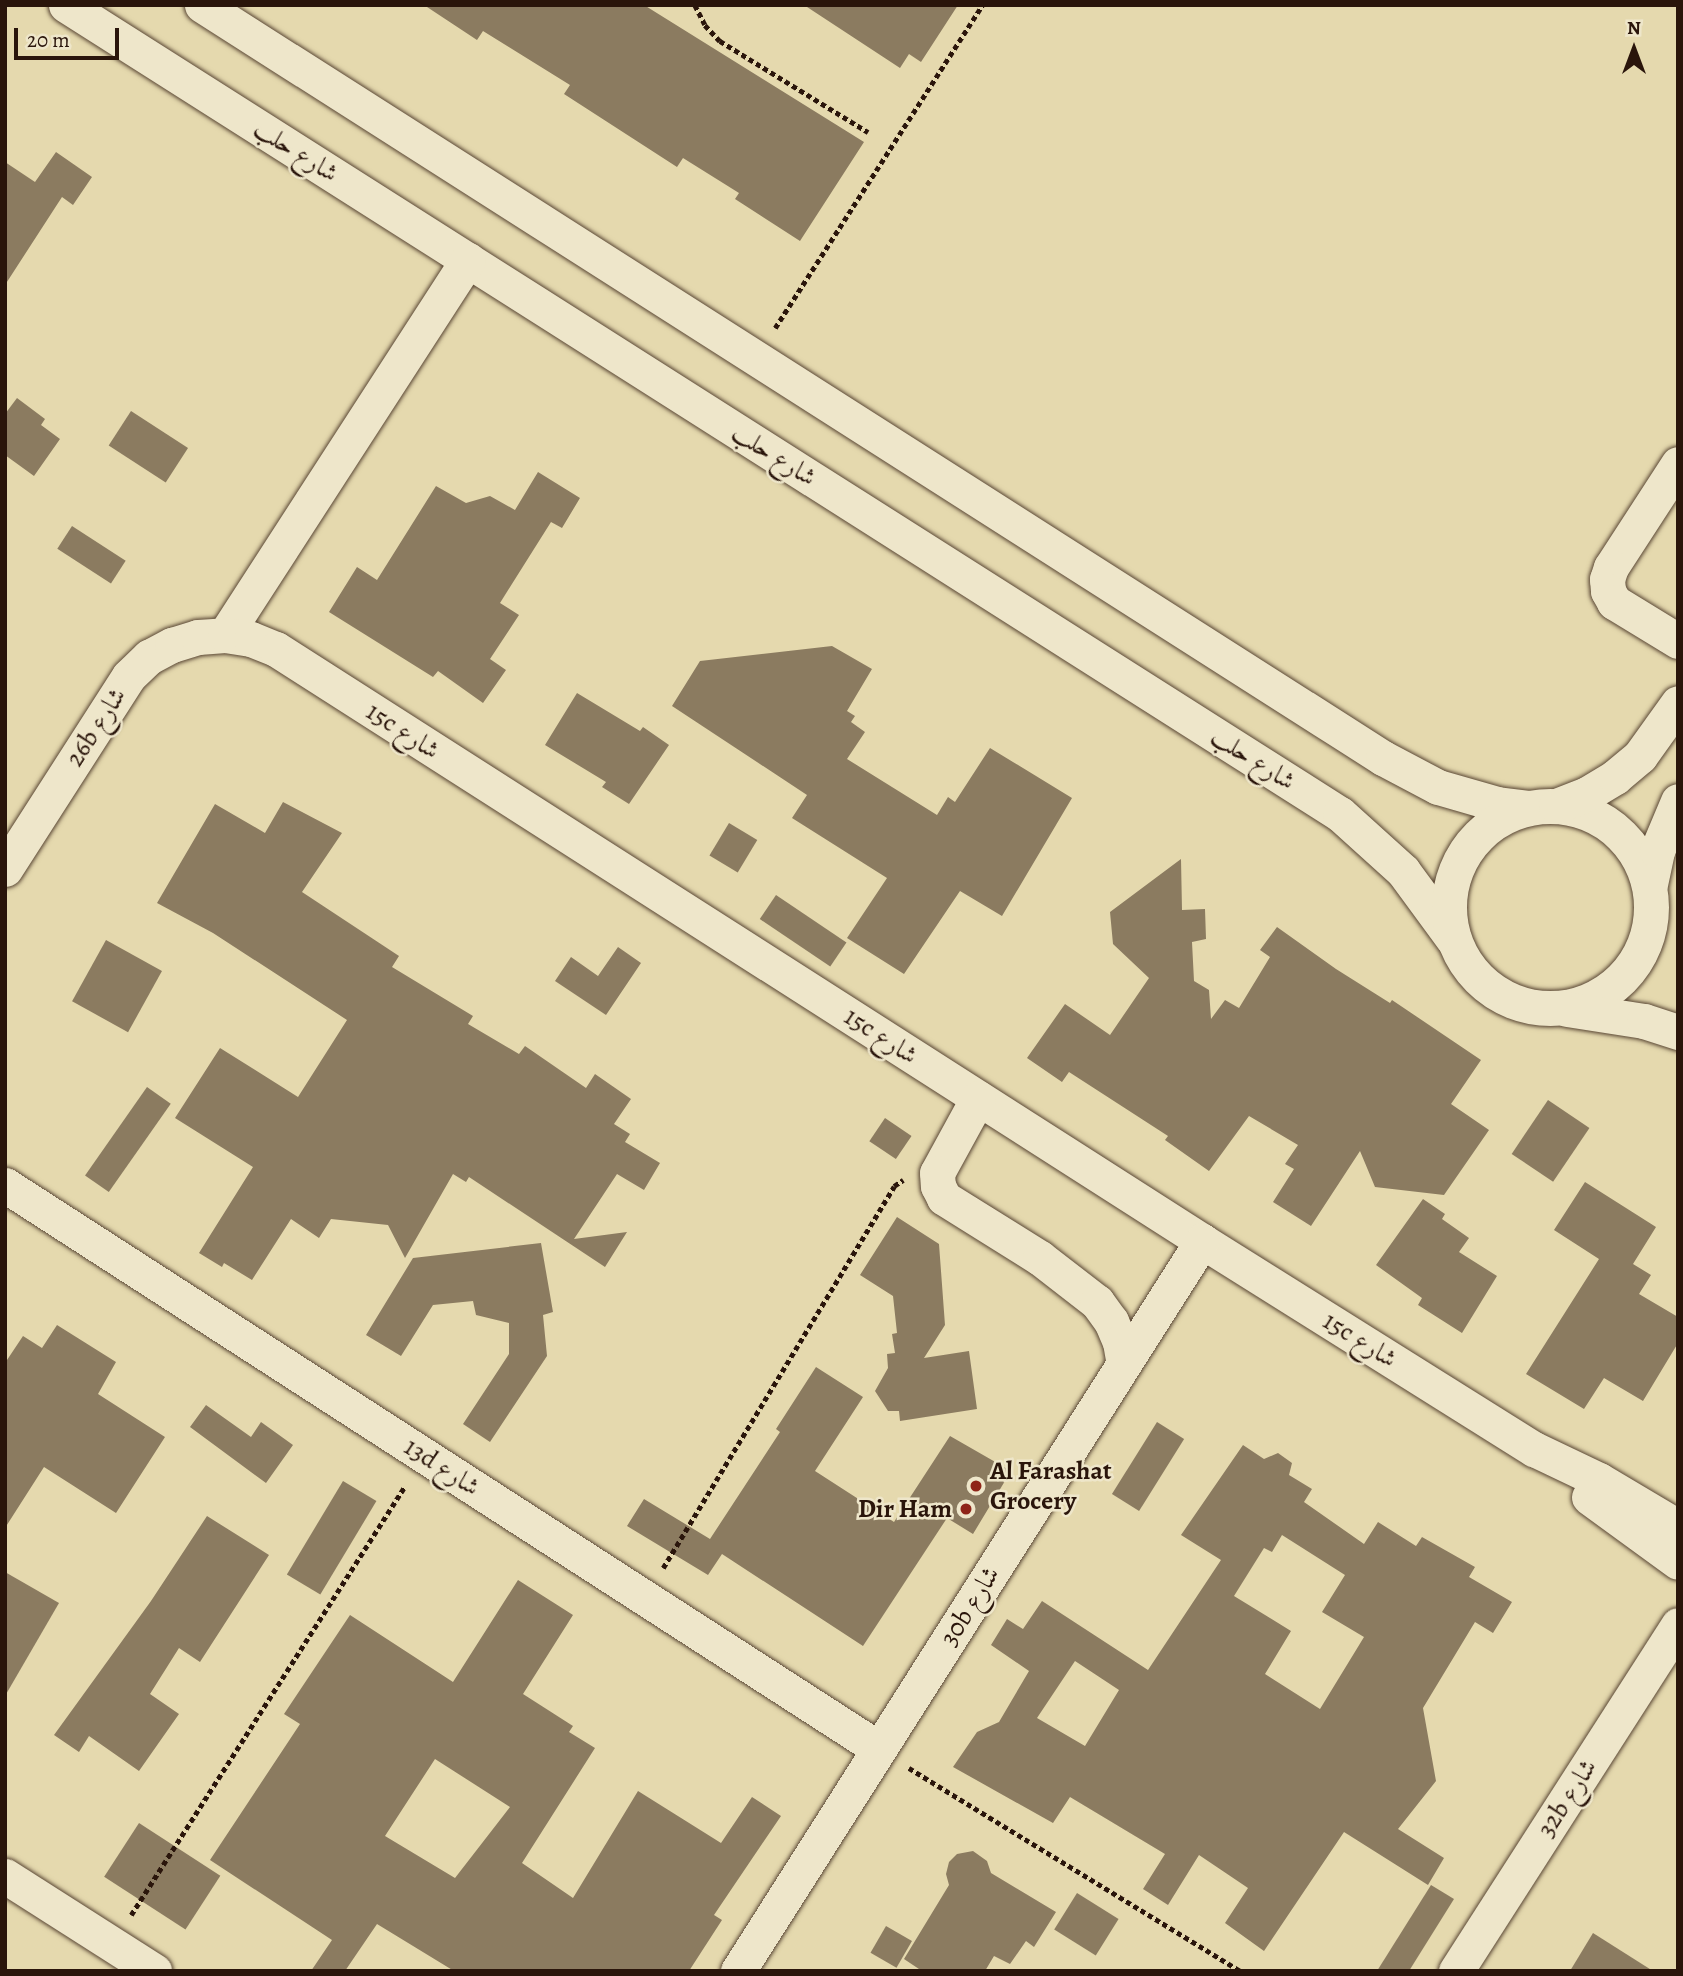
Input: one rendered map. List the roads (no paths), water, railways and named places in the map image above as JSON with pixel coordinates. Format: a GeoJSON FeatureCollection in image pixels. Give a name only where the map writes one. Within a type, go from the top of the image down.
{"type":"FeatureCollection","features":[{"type":"Feature","properties":{"kind":"street","name":"شارع حلب"},"geometry":{"type":"LineString","coordinates":[[66,5],[1340,814],[1403,871],[1453,939]]}},
{"type":"Feature","properties":{"kind":"street"},"geometry":{"type":"LineString","coordinates":[[202,5],[1410,774],[1467,797],[1582,811],[1606,822],[1625,838],[1641,860],[1651,891],[1678,927]]}},
{"type":"Feature","properties":{"kind":"street"},"geometry":{"type":"LineString","coordinates":[[225,635],[468,260]]}},
{"type":"Feature","properties":{"kind":"street"},"geometry":{"type":"LineString","coordinates":[[1678,464],[1611,567],[1607,579],[1608,591],[1614,602],[1678,641]]}},
{"type":"Feature","properties":{"kind":"street","name":"26b شارع"},"geometry":{"type":"LineString","coordinates":[[5,869],[129,676],[149,657],[172,645],[198,637],[225,635]]}},
{"type":"Feature","properties":{"kind":"street","name":"15c شارع"},"geometry":{"type":"LineString","coordinates":[[225,635],[251,639],[276,649],[1202,1241],[1534,1449],[1599,1480],[1678,1527]]}},
{"type":"Feature","properties":{"kind":"street"},"geometry":{"type":"LineString","coordinates":[[1678,703],[1640,756],[1615,778],[1587,794],[1501,818],[1479,834],[1461,857],[1451,883],[1448,911],[1453,939],[1465,964],[1484,985],[1508,1000],[1535,1008],[1564,1008],[1631,1018],[1678,1032]]}},
{"type":"Feature","properties":{"kind":"street"},"geometry":{"type":"LineString","coordinates":[[1564,1008],[1589,1002],[1611,989],[1630,971],[1643,949],[1651,925],[1651,891],[1657,851],[1678,801]]}},
{"type":"Feature","properties":{"kind":"street"},"geometry":{"type":"LineString","coordinates":[[978,1098],[937,1173],[938,1186],[944,1198],[1040,1258],[1097,1302],[1111,1321],[1120,1342],[1124,1364]]}},
{"type":"Feature","properties":{"kind":"street","name":"13d شارع"},"geometry":{"type":"LineString","coordinates":[[5,1185],[879,1749]]}},
{"type":"Feature","properties":{"kind":"street","name":"30b شارع"},"geometry":{"type":"LineString","coordinates":[[738,1971],[1202,1241]]}},
{"type":"Feature","properties":{"kind":"street","name":"15c شارع"},"geometry":{"type":"LineString","coordinates":[[1534,1449],[1587,1496],[1678,1562]]}},
{"type":"Feature","properties":{"kind":"street","name":"32b شارع"},"geometry":{"type":"LineString","coordinates":[[1456,1971],[1678,1625]]}},
{"type":"Feature","properties":{"kind":"street"},"geometry":{"type":"LineString","coordinates":[[5,1876],[154,1971]]}},
{"type":"Feature","properties":{"kind":"place","name":"Al Farashat Grocery"},"geometry":{"type":"Point","coordinates":[976,1486]}},
{"type":"Feature","properties":{"kind":"place","name":"Dir Ham"},"geometry":{"type":"Point","coordinates":[966,1509]}}]}
